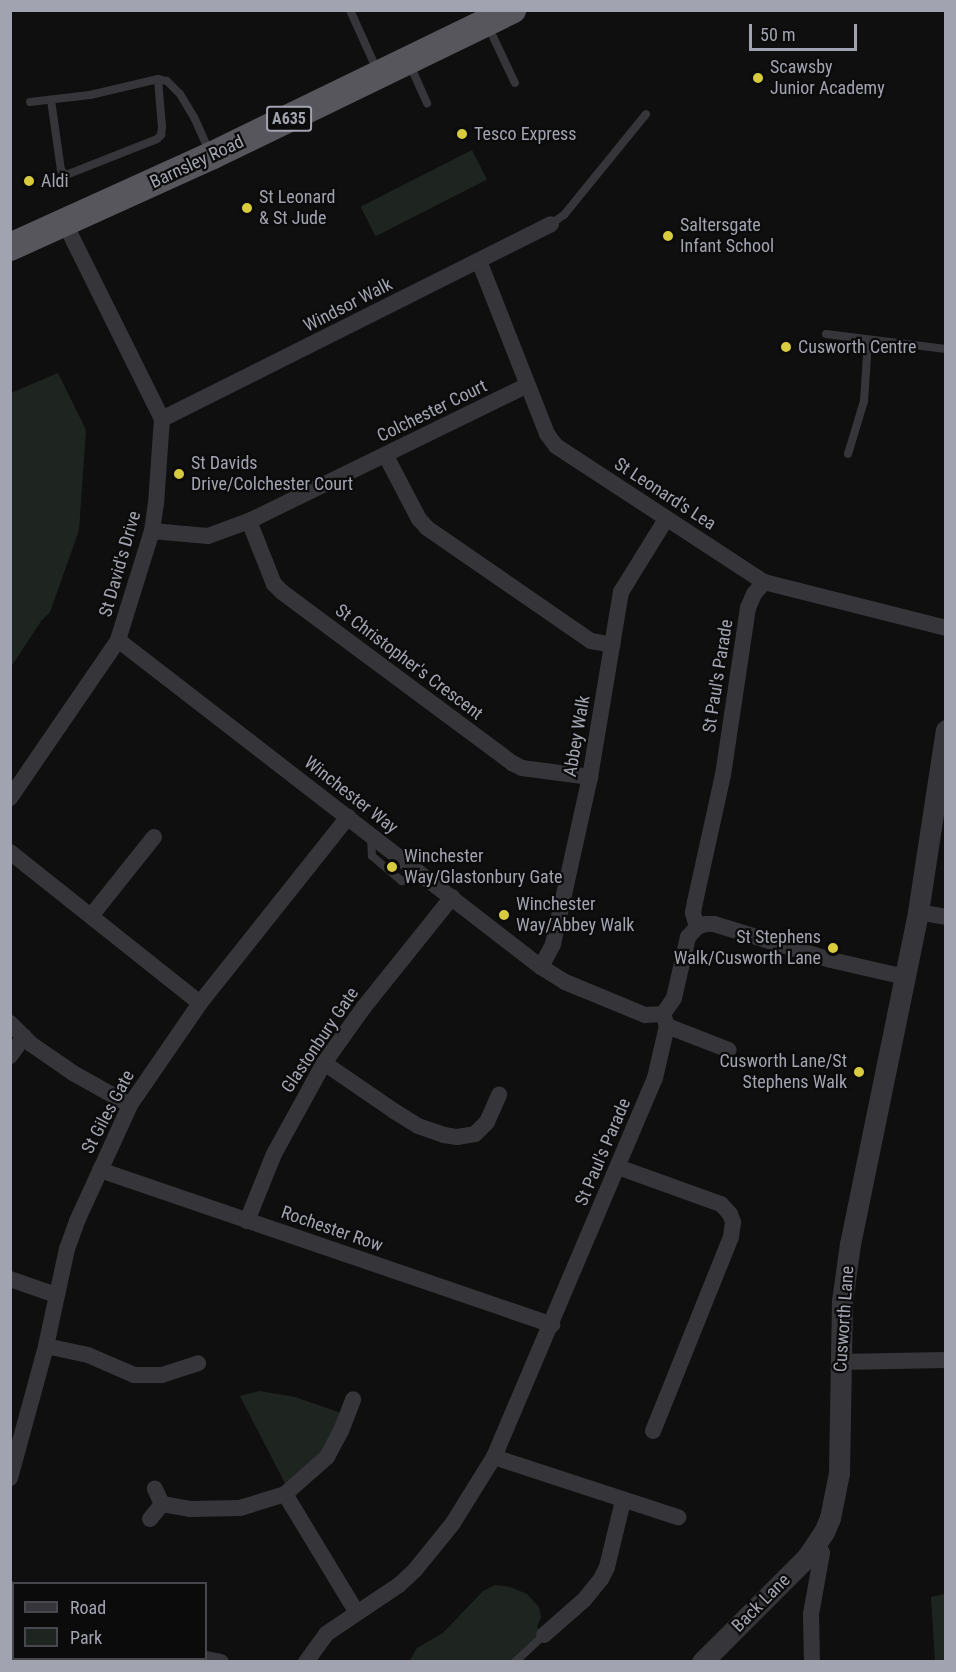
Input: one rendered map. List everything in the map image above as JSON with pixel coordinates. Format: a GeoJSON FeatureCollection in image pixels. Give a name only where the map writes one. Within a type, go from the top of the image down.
{"type":"FeatureCollection","features":[{"type":"Feature","properties":{"kind":"highway","name":"Barnsley Road"},"geometry":{"type":"LineString","coordinates":[[10,247],[211,156],[512,10]]}},
{"type":"Feature","properties":{"kind":"street","name":"St David's Drive"},"geometry":{"type":"LineString","coordinates":[[10,798],[118,640],[152,531],[163,434],[162,419],[64,222]]}},
{"type":"Feature","properties":{"kind":"street","name":"Windsor Walk"},"geometry":{"type":"LineString","coordinates":[[162,419],[551,224]]}},
{"type":"Feature","properties":{"kind":"street","name":"St Leonard's Lea"},"geometry":{"type":"LineString","coordinates":[[479,261],[547,434],[556,446],[764,582],[945,628]]}},
{"type":"Feature","properties":{"kind":"street","name":"Colchester Court"},"geometry":{"type":"LineString","coordinates":[[152,531],[208,536],[249,521],[528,385]]}},
{"type":"Feature","properties":{"kind":"street"},"geometry":{"type":"LineString","coordinates":[[386,456],[419,519],[427,528],[591,641],[613,645]]}},
{"type":"Feature","properties":{"kind":"street","name":"Abbey Walk"},"geometry":{"type":"LineString","coordinates":[[541,967],[553,944],[590,777],[621,592],[666,519]]}},
{"type":"Feature","properties":{"kind":"street","name":"St Christopher's Crescent"},"geometry":{"type":"LineString","coordinates":[[249,521],[274,584],[282,592],[512,763],[522,768],[590,777]]}},
{"type":"Feature","properties":{"kind":"street","name":"St Paul's Parade"},"geometry":{"type":"LineString","coordinates":[[306,1662],[326,1634],[399,1585],[415,1570],[453,1523],[494,1457],[552,1325],[655,1078],[665,1020],[674,998],[688,937],[697,927],[693,914],[723,775],[748,608],[754,594],[764,582]]}},
{"type":"Feature","properties":{"kind":"street","name":"Winchester Way"},"geometry":{"type":"LineString","coordinates":[[118,640],[541,967],[565,982],[645,1015],[665,1020],[729,1050]]}},
{"type":"Feature","properties":{"kind":"street"},"geometry":{"type":"LineString","coordinates":[[945,730],[918,912],[945,917]]}},
{"type":"Feature","properties":{"kind":"street","name":"St Giles Gate"},"geometry":{"type":"LineString","coordinates":[[10,1478],[17,1428],[45,1346],[67,1249],[130,1105],[200,1003],[348,817]]}},
{"type":"Feature","properties":{"kind":"street"},"geometry":{"type":"LineString","coordinates":[[91,916],[156,833]]}},
{"type":"Feature","properties":{"kind":"street"},"geometry":{"type":"LineString","coordinates":[[10,852],[200,1003]]}},
{"type":"Feature","properties":{"kind":"street","name":"Glastonbury Gate"},"geometry":{"type":"LineString","coordinates":[[247,1221],[274,1154],[324,1063],[364,1007],[452,897]]}},
{"type":"Feature","properties":{"kind":"street","name":"Cusworth Lane"},"geometry":{"type":"LineString","coordinates":[[812,1662],[811,1614],[822,1553],[818,1543],[830,1518],[839,1473],[842,1301],[850,1244],[918,912]]}},
{"type":"Feature","properties":{"kind":"street"},"geometry":{"type":"LineString","coordinates":[[697,927],[714,924],[831,960],[905,977]]}},
{"type":"Feature","properties":{"kind":"street"},"geometry":{"type":"LineString","coordinates":[[10,1023],[24,1037],[73,1073],[130,1105]]}},
{"type":"Feature","properties":{"kind":"street"},"geometry":{"type":"LineString","coordinates":[[10,1056],[24,1037]]}},
{"type":"Feature","properties":{"kind":"street"},"geometry":{"type":"LineString","coordinates":[[324,1063],[394,1112],[418,1126],[444,1136],[458,1137],[475,1134],[487,1122],[499,1092]]}},
{"type":"Feature","properties":{"kind":"street"},"geometry":{"type":"LineString","coordinates":[[618,1167],[721,1204],[730,1214],[733,1222],[732,1237],[653,1431]]}},
{"type":"Feature","properties":{"kind":"street","name":"Rochester Row"},"geometry":{"type":"LineString","coordinates":[[100,1170],[552,1325]]}},
{"type":"Feature","properties":{"kind":"street"},"geometry":{"type":"LineString","coordinates":[[10,1279],[56,1295]]}},
{"type":"Feature","properties":{"kind":"street"},"geometry":{"type":"LineString","coordinates":[[45,1346],[88,1355],[134,1375],[162,1375],[198,1363]]}},
{"type":"Feature","properties":{"kind":"street"},"geometry":{"type":"LineString","coordinates":[[840,1362],[945,1360]]}},
{"type":"Feature","properties":{"kind":"street"},"geometry":{"type":"LineString","coordinates":[[162,1504],[190,1509],[230,1509],[260,1503],[285,1494],[327,1457],[341,1431],[353,1399]]}},
{"type":"Feature","properties":{"kind":"street"},"geometry":{"type":"LineString","coordinates":[[494,1457],[623,1502],[678,1517]]}},
{"type":"Feature","properties":{"kind":"street"},"geometry":{"type":"LineString","coordinates":[[155,1488],[162,1504]]}},
{"type":"Feature","properties":{"kind":"street"},"geometry":{"type":"LineString","coordinates":[[285,1494],[357,1613]]}},
{"type":"Feature","properties":{"kind":"street"},"geometry":{"type":"LineString","coordinates":[[544,1635],[584,1600],[601,1579],[607,1567],[623,1502]]}},
{"type":"Feature","properties":{"kind":"street"},"geometry":{"type":"LineString","coordinates":[[150,1519],[162,1504]]}},
{"type":"Feature","properties":{"kind":"street","name":"Back Lane"},"geometry":{"type":"LineString","coordinates":[[702,1662],[807,1557],[818,1543]]}},
{"type":"Feature","properties":{"kind":"lane"},"geometry":{"type":"LineString","coordinates":[[350,10],[380,76]]}},
{"type":"Feature","properties":{"kind":"lane"},"geometry":{"type":"LineString","coordinates":[[486,23],[514,83]]}},
{"type":"Feature","properties":{"kind":"lane"},"geometry":{"type":"LineString","coordinates":[[408,62],[427,103]]}},
{"type":"Feature","properties":{"kind":"lane"},"geometry":{"type":"LineString","coordinates":[[30,102],[90,95],[158,79],[167,81],[180,94],[194,117],[211,156]]}},
{"type":"Feature","properties":{"kind":"lane"},"geometry":{"type":"LineString","coordinates":[[51,100],[61,170],[66,175],[157,140],[162,127],[158,79]]}},
{"type":"Feature","properties":{"kind":"lane"},"geometry":{"type":"LineString","coordinates":[[551,224],[564,215],[646,114]]}},
{"type":"Feature","properties":{"kind":"lane"},"geometry":{"type":"LineString","coordinates":[[826,334],[945,350]]}},
{"type":"Feature","properties":{"kind":"lane"},"geometry":{"type":"LineString","coordinates":[[848,454],[864,401],[868,340]]}},
{"type":"Feature","properties":{"kind":"lane"},"geometry":{"type":"LineString","coordinates":[[515,1662],[544,1635]]}},
{"type":"Feature","properties":{"kind":"green space"},"geometry":{"type":"Polygon","coordinates":[[[472,150],[487,179],[376,236],[361,207],[472,150]]]}},
{"type":"Feature","properties":{"kind":"green space"},"geometry":{"type":"Polygon","coordinates":[[[58,373],[86,430],[79,530],[50,612],[41,621],[11,667],[11,393],[58,373]]]}},
{"type":"Feature","properties":{"kind":"green space"},"geometry":{"type":"Polygon","coordinates":[[[259,1391],[295,1397],[347,1415],[341,1431],[289,1491],[240,1396],[259,1391]]]}},
{"type":"Feature","properties":{"kind":"green space"},"geometry":{"type":"Polygon","coordinates":[[[495,1585],[510,1587],[527,1594],[539,1607],[541,1617],[537,1627],[544,1635],[515,1661],[409,1662],[417,1648],[443,1633],[483,1591],[495,1585]]]}},
{"type":"Feature","properties":{"kind":"green space"},"geometry":{"type":"Polygon","coordinates":[[[945,1594],[945,1661],[935,1661],[931,1597],[945,1594]]]}},
{"type":"Feature","properties":{"kind":"place","name":"Scawsby Junior Academy"},"geometry":{"type":"Point","coordinates":[758,78]}},
{"type":"Feature","properties":{"kind":"place","name":"Tesco Express"},"geometry":{"type":"Point","coordinates":[462,134]}},
{"type":"Feature","properties":{"kind":"place","name":"Aldi"},"geometry":{"type":"Point","coordinates":[29,181]}},
{"type":"Feature","properties":{"kind":"place","name":"St Leonard & St Jude"},"geometry":{"type":"Point","coordinates":[247,208]}},
{"type":"Feature","properties":{"kind":"place","name":"Saltersgate Infant School"},"geometry":{"type":"Point","coordinates":[668,236]}},
{"type":"Feature","properties":{"kind":"place","name":"Cusworth Centre"},"geometry":{"type":"Point","coordinates":[786,347]}},
{"type":"Feature","properties":{"kind":"place","name":"St Davids Drive/Colchester Court"},"geometry":{"type":"Point","coordinates":[179,474]}},
{"type":"Feature","properties":{"kind":"place","name":"Winchester Way/Glastonbury Gate"},"geometry":{"type":"Point","coordinates":[392,867]}},
{"type":"Feature","properties":{"kind":"place","name":"Winchester Way/Abbey Walk"},"geometry":{"type":"Point","coordinates":[504,915]}},
{"type":"Feature","properties":{"kind":"place","name":"St Stephens Walk/Cusworth Lane"},"geometry":{"type":"Point","coordinates":[833,948]}},
{"type":"Feature","properties":{"kind":"place","name":"Cusworth Lane/St Stephens Walk"},"geometry":{"type":"Point","coordinates":[859,1072]}}]}
